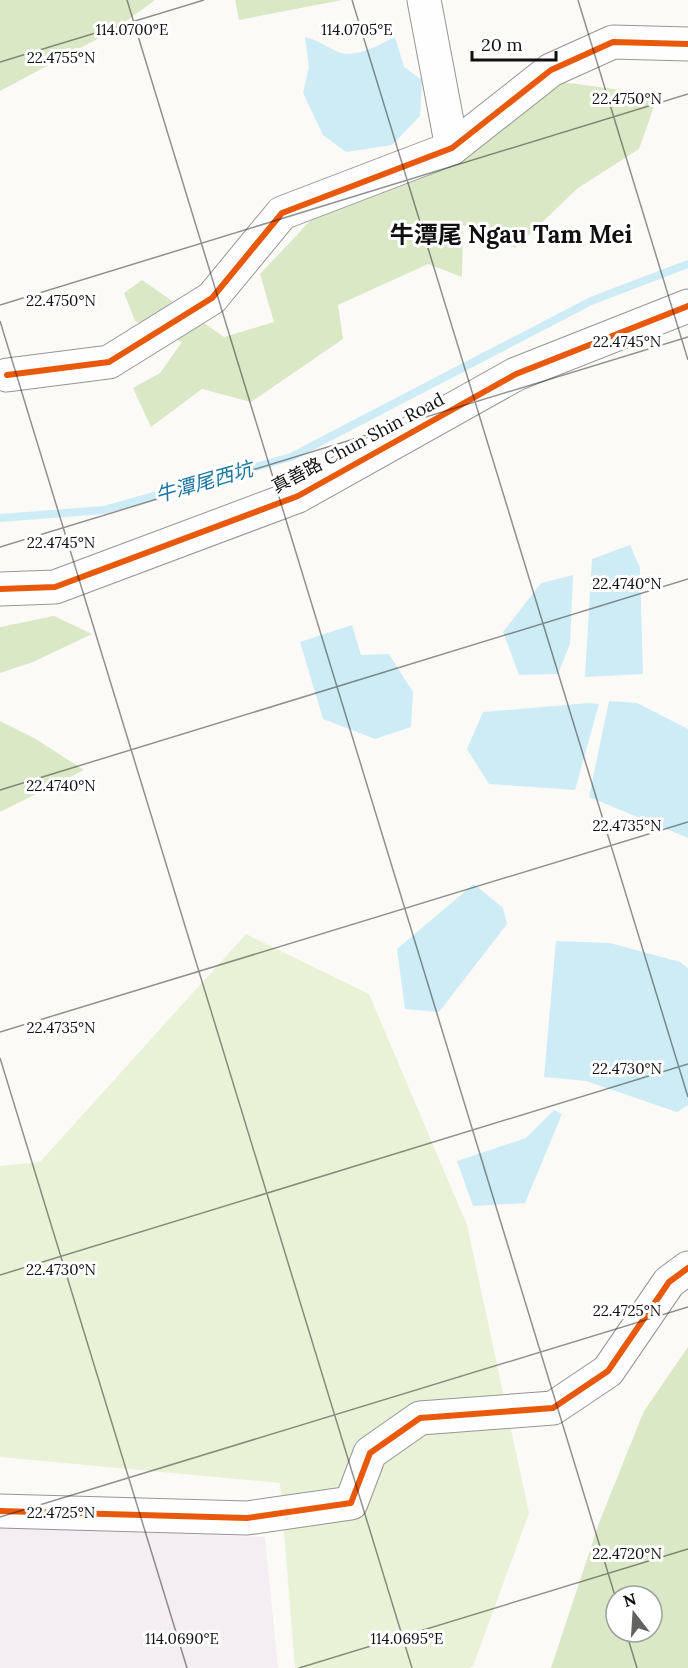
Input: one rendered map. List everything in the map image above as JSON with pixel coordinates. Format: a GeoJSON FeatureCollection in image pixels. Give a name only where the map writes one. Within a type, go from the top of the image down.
{"type":"FeatureCollection","features":[{"type":"Feature","properties":{"kind":"street"},"geometry":{"type":"LineString","coordinates":[[424,0],[452,148]]}},
{"type":"Feature","properties":{"kind":"street"},"geometry":{"type":"LineString","coordinates":[[7,375],[109,362],[212,298],[282,213],[452,148],[551,69],[613,42],[688,44]]}},
{"type":"Feature","properties":{"kind":"street","name":"真善路 Chun Shin Road"},"geometry":{"type":"LineString","coordinates":[[0,589],[55,587],[298,496],[516,374],[688,306]]}},
{"type":"Feature","properties":{"kind":"street"},"geometry":{"type":"LineString","coordinates":[[0,1511],[247,1518],[351,1503],[370,1453],[420,1418],[553,1408],[608,1371],[669,1282],[688,1268]]}},
{"type":"Feature","properties":{"kind":"shaded area"},"geometry":{"type":"Polygon","coordinates":[[[0,1527],[265,1537],[278,1668],[0,1668],[0,1527]]]}},
{"type":"Feature","properties":{"kind":"green space"},"geometry":{"type":"Polygon","coordinates":[[[0,0],[155,0],[114,30],[0,91],[0,0]]]}},
{"type":"Feature","properties":{"kind":"green space"},"geometry":{"type":"Polygon","coordinates":[[[235,0],[342,0],[239,20],[235,0]]]}},
{"type":"Feature","properties":{"kind":"green space"},"geometry":{"type":"Polygon","coordinates":[[[554,81],[658,95],[639,149],[578,188],[515,248],[463,225],[462,277],[428,264],[338,305],[343,339],[251,402],[202,389],[151,427],[133,388],[160,373],[182,342],[135,321],[124,293],[142,280],[224,337],[274,322],[260,274],[311,220],[417,180],[554,81]]]}},
{"type":"Feature","properties":{"kind":"green space"},"geometry":{"type":"Polygon","coordinates":[[[54,616],[92,634],[33,662],[0,673],[0,627],[54,616]]]}},
{"type":"Feature","properties":{"kind":"green space"},"geometry":{"type":"Polygon","coordinates":[[[0,721],[34,738],[84,770],[0,812],[0,721]]]}},
{"type":"Feature","properties":{"kind":"green space"},"geometry":{"type":"Polygon","coordinates":[[[246,934],[369,994],[467,1225],[529,1513],[473,1666],[469,1668],[295,1668],[280,1483],[0,1457],[0,1166],[40,1162],[246,934]]]}},
{"type":"Feature","properties":{"kind":"green space"},"geometry":{"type":"Polygon","coordinates":[[[688,1347],[688,1668],[551,1668],[599,1523],[644,1411],[688,1347]]]}},
{"type":"Feature","properties":{"kind":"water"},"geometry":{"type":"Polygon","coordinates":[[[305,37],[336,51],[351,54],[382,44],[395,37],[404,67],[422,80],[420,116],[392,145],[346,152],[323,135],[303,93],[309,67],[305,37]]]}},
{"type":"Feature","properties":{"kind":"water"},"geometry":{"type":"Polygon","coordinates":[[[630,545],[640,568],[643,674],[585,677],[592,559],[630,545]]]}},
{"type":"Feature","properties":{"kind":"water"},"geometry":{"type":"Polygon","coordinates":[[[573,575],[570,644],[558,674],[519,675],[503,632],[541,583],[573,575]]]}},
{"type":"Feature","properties":{"kind":"water"},"geometry":{"type":"Polygon","coordinates":[[[352,625],[361,655],[389,654],[413,692],[411,727],[375,739],[323,719],[300,642],[352,625]]]}},
{"type":"Feature","properties":{"kind":"water"},"geometry":{"type":"Polygon","coordinates":[[[609,701],[637,703],[688,729],[688,838],[589,797],[609,701]]]}},
{"type":"Feature","properties":{"kind":"water"},"geometry":{"type":"Polygon","coordinates":[[[599,704],[575,790],[489,784],[467,749],[483,712],[599,704]]]}},
{"type":"Feature","properties":{"kind":"water"},"geometry":{"type":"Polygon","coordinates":[[[474,884],[503,908],[507,924],[439,1012],[405,1009],[397,949],[474,884]]]}},
{"type":"Feature","properties":{"kind":"water"},"geometry":{"type":"Polygon","coordinates":[[[556,941],[610,943],[680,962],[688,968],[688,1105],[677,1112],[586,1081],[544,1077],[556,941]]]}},
{"type":"Feature","properties":{"kind":"water"},"geometry":{"type":"Polygon","coordinates":[[[554,1110],[562,1114],[525,1203],[473,1206],[457,1161],[526,1138],[554,1110]]]}},
{"type":"Feature","properties":{"kind":"waterway","name":"牛潭尾西坑"},"geometry":{"type":"LineString","coordinates":[[0,518],[104,510],[291,457],[591,301],[688,264]]}},
{"type":"Feature","properties":{"kind":"cycle path"},"geometry":{"type":"LineString","coordinates":[[7,375],[109,362],[212,298],[282,213],[452,148],[551,70],[613,42],[688,44]]}},
{"type":"Feature","properties":{"kind":"cycle path"},"geometry":{"type":"LineString","coordinates":[[0,589],[55,587],[298,496],[516,374],[688,306]]}},
{"type":"Feature","properties":{"kind":"cycle path"},"geometry":{"type":"LineString","coordinates":[[0,1511],[247,1518],[351,1503],[370,1453],[420,1418],[553,1408],[608,1371],[669,1282],[688,1268]]}},
{"type":"Feature","properties":{"kind":"district","name":"牛潭尾 Ngau Tam Mei"},"geometry":{"type":"Point","coordinates":[511,235]}}]}
